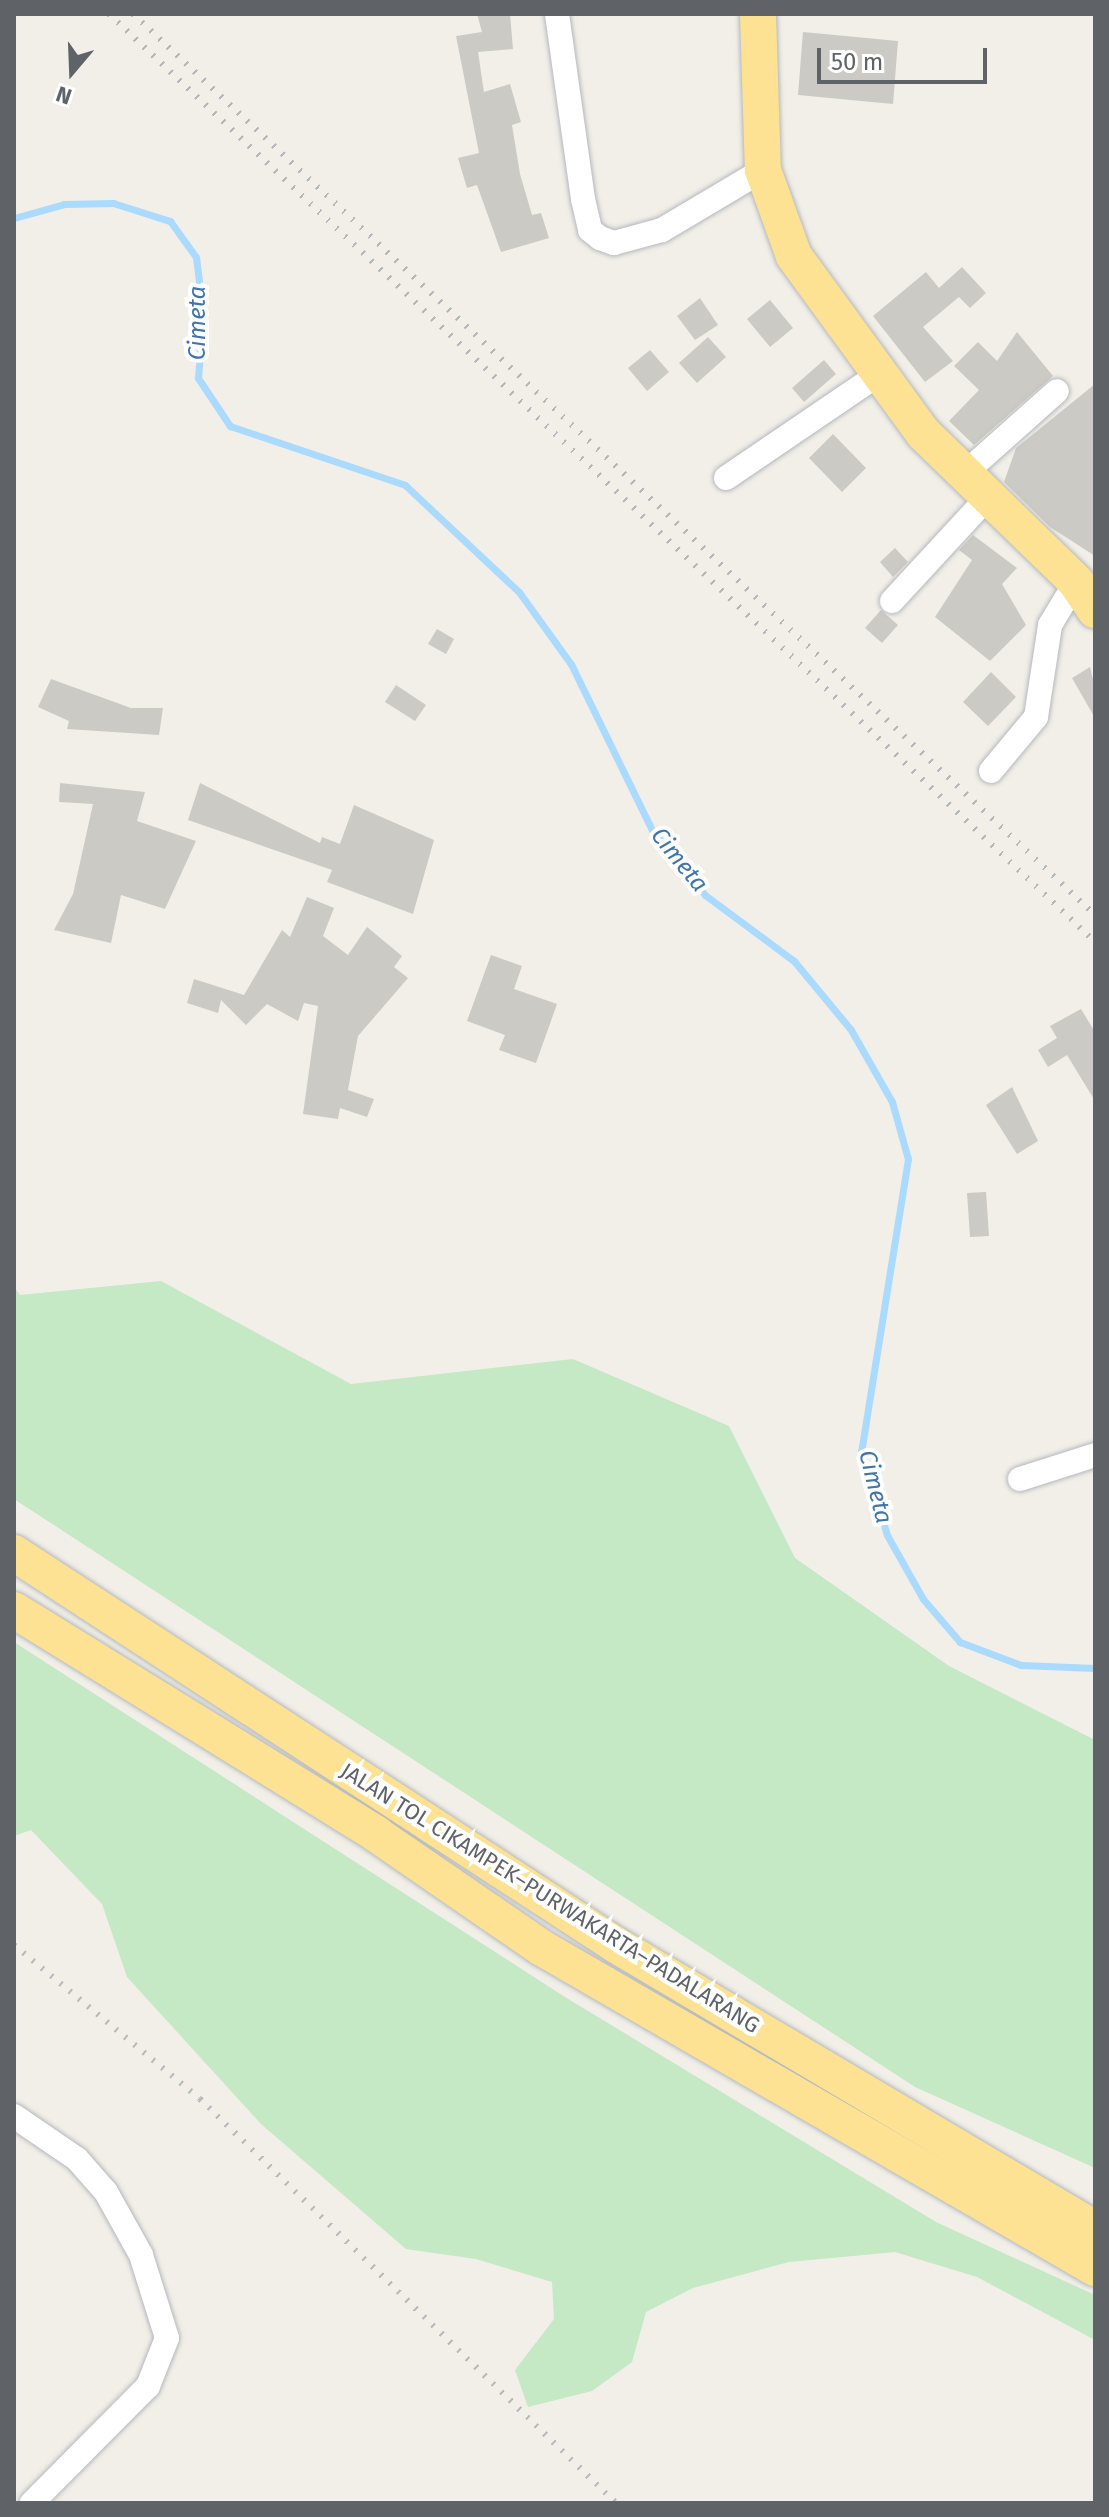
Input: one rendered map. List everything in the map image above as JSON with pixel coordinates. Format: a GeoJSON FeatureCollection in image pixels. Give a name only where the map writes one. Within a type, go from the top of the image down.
{"type":"FeatureCollection","features":[{"type":"Feature","properties":{"kind":"highway"},"geometry":{"type":"LineString","coordinates":[[758,14],[763,170],[794,256],[876,376],[1086,596]]}},
{"type":"Feature","properties":{"kind":"highway","name":"JALAN TOL CIKAMPEK–PURWAKARTA–PADALARANG"},"geometry":{"type":"LineString","coordinates":[[14,1553],[616,1945],[1095,2229]]}},
{"type":"Feature","properties":{"kind":"highway","name":"JALAN TOL CIKAMPEK–PURWAKARTA–PADALARANG"},"geometry":{"type":"LineString","coordinates":[[14,1610],[376,1834],[542,1948],[1095,2268]]}},
{"type":"Feature","properties":{"kind":"street"},"geometry":{"type":"LineString","coordinates":[[557,14],[583,199],[590,230],[600,238],[614,243],[662,230],[763,170]]}},
{"type":"Feature","properties":{"kind":"street"},"geometry":{"type":"LineString","coordinates":[[726,478],[876,376]]}},
{"type":"Feature","properties":{"kind":"street"},"geometry":{"type":"LineString","coordinates":[[892,601],[977,485],[1057,391]]}},
{"type":"Feature","properties":{"kind":"street"},"geometry":{"type":"LineString","coordinates":[[991,771],[1036,717],[1050,625],[1086,596]]}},
{"type":"Feature","properties":{"kind":"street"},"geometry":{"type":"LineString","coordinates":[[1020,1479],[1095,1455]]}},
{"type":"Feature","properties":{"kind":"street"},"geometry":{"type":"LineString","coordinates":[[14,2116],[77,2159],[106,2192],[141,2255],[167,2338],[148,2386],[32,2503]]}},
{"type":"Feature","properties":{"kind":"green space"},"geometry":{"type":"Polygon","coordinates":[[[161,1281],[351,1384],[573,1359],[729,1426],[795,1558],[949,1666],[1095,1740],[1095,2168],[915,2087],[14,1499],[14,1287],[20,1295],[161,1281]]]}},
{"type":"Feature","properties":{"kind":"green space"},"geometry":{"type":"Polygon","coordinates":[[[14,1642],[565,1997],[936,2222],[1095,2295],[1095,2340],[977,2277],[895,2252],[789,2262],[693,2288],[646,2312],[632,2362],[592,2391],[528,2407],[515,2370],[554,2319],[552,2282],[476,2259],[406,2249],[261,2124],[127,1977],[102,1904],[31,1830],[14,1836],[14,1642]]]}},
{"type":"Feature","properties":{"kind":"building"},"geometry":{"type":"Polygon","coordinates":[[[477,14],[510,14],[513,49],[478,52],[484,92],[510,84],[521,122],[512,125],[520,174],[532,215],[541,213],[549,238],[501,252],[477,185],[467,188],[458,158],[479,153],[456,36],[482,32],[477,14]]]}},
{"type":"Feature","properties":{"kind":"building"},"geometry":{"type":"Polygon","coordinates":[[[803,32],[898,41],[893,104],[798,95],[803,32]]]}},
{"type":"Feature","properties":{"kind":"building"},"geometry":{"type":"Polygon","coordinates":[[[962,267],[986,293],[970,308],[959,297],[923,327],[953,361],[925,382],[873,316],[926,272],[939,288],[962,267]]]}},
{"type":"Feature","properties":{"kind":"building"},"geometry":{"type":"Polygon","coordinates":[[[700,298],[718,325],[695,340],[677,316],[700,298]]]}},
{"type":"Feature","properties":{"kind":"building"},"geometry":{"type":"Polygon","coordinates":[[[770,300],[793,328],[770,347],[747,319],[770,300]]]}},
{"type":"Feature","properties":{"kind":"building"},"geometry":{"type":"Polygon","coordinates":[[[1017,332],[1053,376],[974,445],[949,421],[979,390],[954,366],[978,342],[997,361],[1017,332]]]}},
{"type":"Feature","properties":{"kind":"building"},"geometry":{"type":"Polygon","coordinates":[[[708,337],[726,357],[697,383],[679,363],[708,337]]]}},
{"type":"Feature","properties":{"kind":"building"},"geometry":{"type":"Polygon","coordinates":[[[650,350],[669,372],[647,391],[628,368],[650,350]]]}},
{"type":"Feature","properties":{"kind":"building"},"geometry":{"type":"Polygon","coordinates":[[[824,360],[836,374],[804,402],[792,388],[824,360]]]}},
{"type":"Feature","properties":{"kind":"building"},"geometry":{"type":"Polygon","coordinates":[[[1095,384],[1095,556],[1050,527],[1004,482],[1016,448],[1095,384]]]}},
{"type":"Feature","properties":{"kind":"building"},"geometry":{"type":"Polygon","coordinates":[[[833,434],[866,468],[842,492],[809,458],[833,434]]]}},
{"type":"Feature","properties":{"kind":"building"},"geometry":{"type":"Polygon","coordinates":[[[973,535],[1017,568],[1002,584],[1026,625],[990,661],[935,617],[972,560],[959,550],[973,535]]]}},
{"type":"Feature","properties":{"kind":"building"},"geometry":{"type":"Polygon","coordinates":[[[895,548],[908,562],[893,577],[880,562],[895,548]]]}},
{"type":"Feature","properties":{"kind":"building"},"geometry":{"type":"Polygon","coordinates":[[[881,610],[898,625],[882,643],[865,628],[881,610]]]}},
{"type":"Feature","properties":{"kind":"building"},"geometry":{"type":"Polygon","coordinates":[[[437,629],[454,639],[446,654],[428,644],[437,629]]]}},
{"type":"Feature","properties":{"kind":"building"},"geometry":{"type":"Polygon","coordinates":[[[1090,667],[1095,688],[1095,718],[1072,678],[1090,667]]]}},
{"type":"Feature","properties":{"kind":"building"},"geometry":{"type":"Polygon","coordinates":[[[991,672],[1016,697],[988,726],[963,702],[991,672]]]}},
{"type":"Feature","properties":{"kind":"building"},"geometry":{"type":"Polygon","coordinates":[[[51,679],[131,708],[163,708],[159,735],[67,729],[69,721],[38,707],[51,679]]]}},
{"type":"Feature","properties":{"kind":"building"},"geometry":{"type":"Polygon","coordinates":[[[396,685],[426,705],[415,721],[385,702],[396,685]]]}},
{"type":"Feature","properties":{"kind":"building"},"geometry":{"type":"Polygon","coordinates":[[[60,783],[145,792],[137,821],[196,841],[165,909],[121,895],[111,943],[54,930],[73,894],[93,804],[59,802],[60,783]]]}},
{"type":"Feature","properties":{"kind":"building"},"geometry":{"type":"Polygon","coordinates":[[[200,783],[320,843],[322,837],[340,844],[354,805],[434,840],[413,914],[327,882],[332,870],[188,820],[200,783]]]}},
{"type":"Feature","properties":{"kind":"building"},"geometry":{"type":"Polygon","coordinates":[[[307,897],[334,908],[323,936],[348,955],[367,927],[402,956],[394,967],[408,978],[358,1036],[348,1090],[374,1099],[367,1117],[340,1108],[338,1119],[303,1114],[318,1006],[304,1003],[298,1021],[267,1004],[246,1025],[221,1000],[218,1013],[187,1003],[194,979],[244,995],[282,930],[290,937],[307,897]]]}},
{"type":"Feature","properties":{"kind":"building"},"geometry":{"type":"Polygon","coordinates":[[[491,955],[522,966],[514,989],[557,1004],[536,1063],[499,1050],[505,1035],[467,1021],[491,955]]]}},
{"type":"Feature","properties":{"kind":"building"},"geometry":{"type":"Polygon","coordinates":[[[1081,1009],[1095,1032],[1095,1101],[1067,1055],[1048,1067],[1038,1050],[1057,1038],[1050,1026],[1081,1009]]]}},
{"type":"Feature","properties":{"kind":"building"},"geometry":{"type":"Polygon","coordinates":[[[1012,1087],[1038,1141],[1017,1154],[986,1105],[1012,1087]]]}},
{"type":"Feature","properties":{"kind":"building"},"geometry":{"type":"Polygon","coordinates":[[[986,1192],[989,1236],[970,1237],[967,1193],[986,1192]]]}},
{"type":"Feature","properties":{"kind":"waterway","name":"Cimeta"},"geometry":{"type":"LineString","coordinates":[[14,218],[64,204],[113,203],[170,221],[196,257],[203,313],[198,378],[230,426],[405,485],[519,592],[571,664],[652,830],[705,895],[794,961],[851,1030],[892,1102],[908,1159],[861,1451],[887,1535],[923,1599],[960,1642],[1021,1665],[1095,1668]]}},
{"type":"Feature","properties":{"kind":"railway"},"geometry":{"type":"LineString","coordinates":[[109,14],[1095,942]]}},
{"type":"Feature","properties":{"kind":"railway"},"geometry":{"type":"LineString","coordinates":[[133,14],[1095,915]]}},
{"type":"Feature","properties":{"kind":"railway"},"geometry":{"type":"LineString","coordinates":[[14,1945],[200,2099],[616,2503]]}}]}
